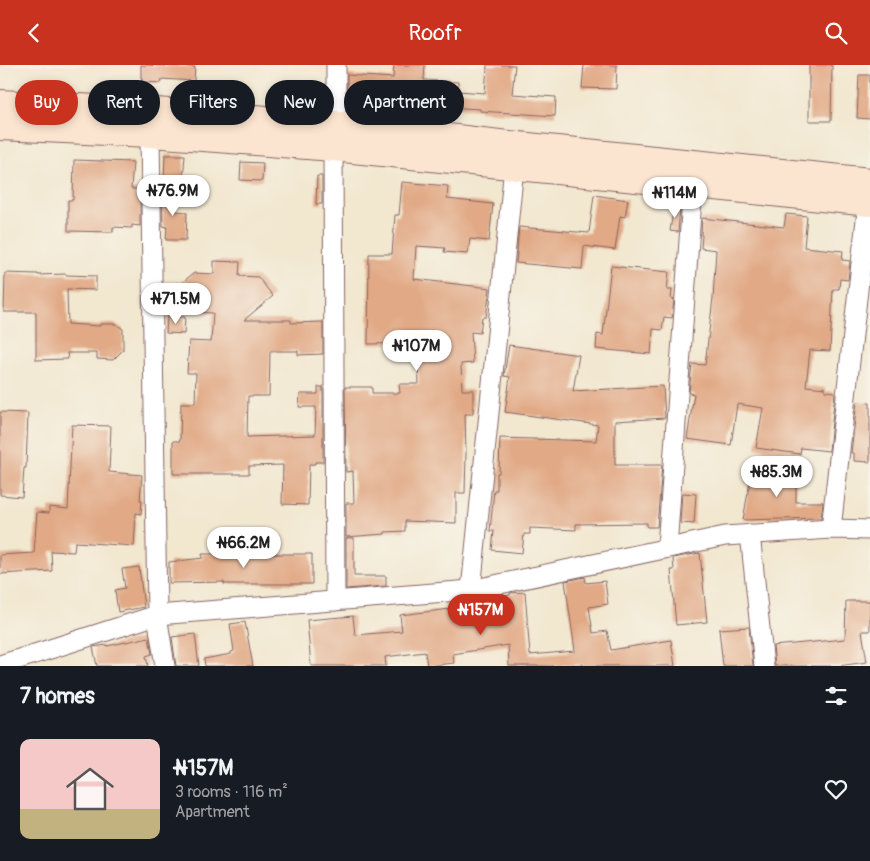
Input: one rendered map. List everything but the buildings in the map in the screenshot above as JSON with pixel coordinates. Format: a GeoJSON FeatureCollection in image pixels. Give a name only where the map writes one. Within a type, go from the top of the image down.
{"type":"FeatureCollection","features":[{"type":"Feature","properties":{"kind":"main road"},"geometry":{"type":"LineString","coordinates":[[0,103],[147,111],[335,136],[514,167],[693,185],[869,195]]}},
{"type":"Feature","properties":{"kind":"main road"},"geometry":{"type":"LineString","coordinates":[[0,127],[150,134],[335,136],[518,145],[869,195]]}},
{"type":"Feature","properties":{"kind":"street"},"geometry":{"type":"LineString","coordinates":[[334,601],[336,65]]}},
{"type":"Feature","properties":{"kind":"street"},"geometry":{"type":"LineString","coordinates":[[150,134],[156,615],[165,666]]}},
{"type":"Feature","properties":{"kind":"street"},"geometry":{"type":"LineString","coordinates":[[471,590],[514,167]]}},
{"type":"Feature","properties":{"kind":"street"},"geometry":{"type":"LineString","coordinates":[[666,548],[693,185]]}},
{"type":"Feature","properties":{"kind":"street"},"geometry":{"type":"LineString","coordinates":[[831,529],[869,195]]}},
{"type":"Feature","properties":{"kind":"street"},"geometry":{"type":"LineString","coordinates":[[0,665],[156,615],[471,590],[725,536],[831,529],[870,530]]}},
{"type":"Feature","properties":{"kind":"street"},"geometry":{"type":"LineString","coordinates":[[750,534],[764,666]]}}]}
